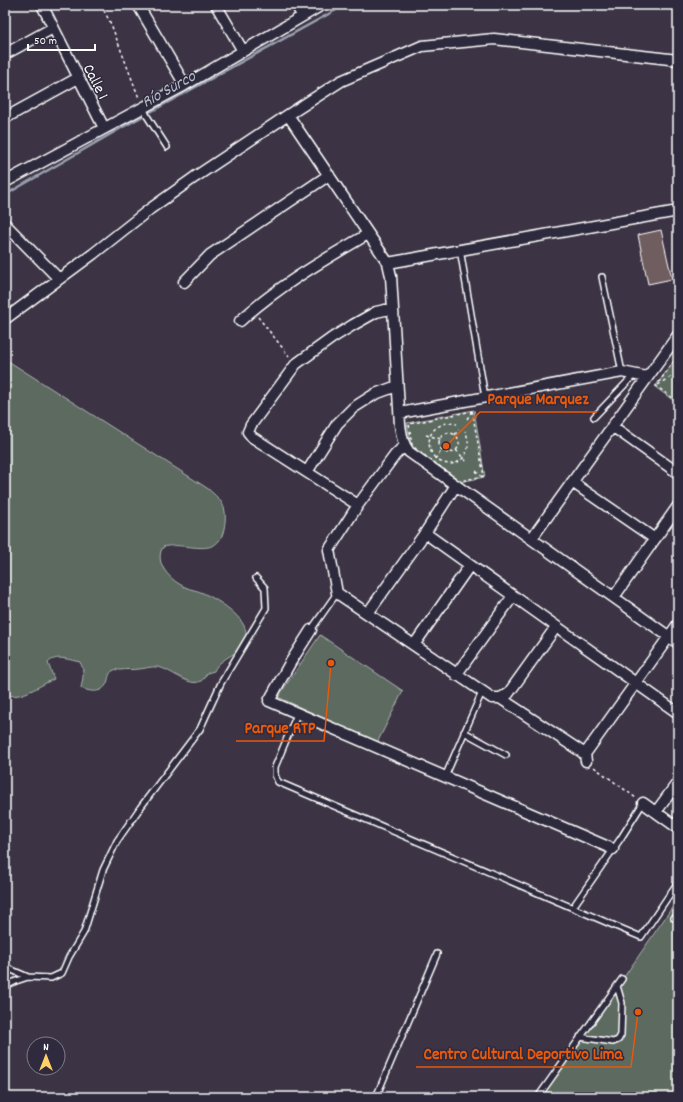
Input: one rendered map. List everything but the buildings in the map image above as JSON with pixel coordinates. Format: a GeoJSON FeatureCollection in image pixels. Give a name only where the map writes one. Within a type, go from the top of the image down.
{"type":"FeatureCollection","features":[{"type":"Feature","properties":{"kind":"street","name":"Calle 1"},"geometry":{"type":"LineString","coordinates":[[42,5],[104,128]]}},
{"type":"Feature","properties":{"kind":"street"},"geometry":{"type":"LineString","coordinates":[[138,5],[185,84]]}},
{"type":"Feature","properties":{"kind":"street"},"geometry":{"type":"LineString","coordinates":[[216,5],[243,52]]}},
{"type":"Feature","properties":{"kind":"street"},"geometry":{"type":"LineString","coordinates":[[296,5],[302,16]]}},
{"type":"Feature","properties":{"kind":"street"},"geometry":{"type":"LineString","coordinates":[[5,182],[104,128],[145,112],[185,84],[243,52],[322,5]]}},
{"type":"Feature","properties":{"kind":"street"},"geometry":{"type":"LineString","coordinates":[[5,54],[53,28]]}},
{"type":"Feature","properties":{"kind":"street"},"geometry":{"type":"LineString","coordinates":[[5,319],[195,177],[288,115],[341,81],[422,46],[494,39],[678,60]]}},
{"type":"Feature","properties":{"kind":"street"},"geometry":{"type":"LineString","coordinates":[[5,118],[78,78]]}},
{"type":"Feature","properties":{"kind":"street"},"geometry":{"type":"LineString","coordinates":[[288,115],[388,263],[391,276],[397,386],[402,440],[404,446],[409,452],[432,462],[456,485],[678,643]]}},
{"type":"Feature","properties":{"kind":"street"},"geometry":{"type":"LineString","coordinates":[[184,282],[210,255],[329,175]]}},
{"type":"Feature","properties":{"kind":"street"},"geometry":{"type":"LineString","coordinates":[[388,263],[678,211]]}},
{"type":"Feature","properties":{"kind":"street"},"geometry":{"type":"LineString","coordinates":[[5,224],[59,279]]}},
{"type":"Feature","properties":{"kind":"street"},"geometry":{"type":"LineString","coordinates":[[240,321],[252,310],[310,269],[368,234]]}},
{"type":"Feature","properties":{"kind":"street"},"geometry":{"type":"LineString","coordinates":[[358,505],[252,437],[248,432],[251,425],[296,364],[332,338],[376,312],[392,310]]}},
{"type":"Feature","properties":{"kind":"street"},"geometry":{"type":"LineString","coordinates":[[532,538],[678,335]]}},
{"type":"Feature","properties":{"kind":"street"},"geometry":{"type":"LineString","coordinates":[[400,413],[622,372],[647,377]]}},
{"type":"Feature","properties":{"kind":"street"},"geometry":{"type":"LineString","coordinates":[[307,472],[337,424],[353,408],[375,394],[397,386]]}},
{"type":"Feature","properties":{"kind":"street"},"geometry":{"type":"LineString","coordinates":[[612,426],[678,473]]}},
{"type":"Feature","properties":{"kind":"street"},"geometry":{"type":"LineString","coordinates":[[404,446],[395,455],[358,505],[329,550],[337,593],[492,698],[500,698],[508,694],[556,627]]}},
{"type":"Feature","properties":{"kind":"street"},"geometry":{"type":"LineString","coordinates":[[572,482],[655,540]]}},
{"type":"Feature","properties":{"kind":"street"},"geometry":{"type":"LineString","coordinates":[[368,614],[425,533],[456,485]]}},
{"type":"Feature","properties":{"kind":"street"},"geometry":{"type":"LineString","coordinates":[[614,597],[678,506]]}},
{"type":"Feature","properties":{"kind":"street"},"geometry":{"type":"LineString","coordinates":[[425,533],[635,684],[678,713]]}},
{"type":"Feature","properties":{"kind":"street"},"geometry":{"type":"LineString","coordinates":[[414,645],[470,565]]}},
{"type":"Feature","properties":{"kind":"street"},"geometry":{"type":"LineString","coordinates":[[456,675],[512,596]]}},
{"type":"Feature","properties":{"kind":"street"},"geometry":{"type":"LineString","coordinates":[[500,698],[585,758],[678,624]]}},
{"type":"Feature","properties":{"kind":"street"},"geometry":{"type":"LineString","coordinates":[[311,630],[290,663],[269,702],[613,849]]}},
{"type":"Feature","properties":{"kind":"street"},"geometry":{"type":"LineString","coordinates":[[656,812],[678,782]]}},
{"type":"Feature","properties":{"kind":"street"},"geometry":{"type":"LineString","coordinates":[[643,803],[678,828]]}},
{"type":"Feature","properties":{"kind":"lane"},"geometry":{"type":"LineString","coordinates":[[145,112],[167,147]]}},
{"type":"Feature","properties":{"kind":"lane"},"geometry":{"type":"LineString","coordinates":[[460,249],[485,397]]}},
{"type":"Feature","properties":{"kind":"lane"},"geometry":{"type":"LineString","coordinates":[[602,277],[622,372]]}},
{"type":"Feature","properties":{"kind":"lane"},"geometry":{"type":"LineString","coordinates":[[594,417],[634,375]]}},
{"type":"Feature","properties":{"kind":"lane"},"geometry":{"type":"LineString","coordinates":[[5,978],[6,987],[16,981],[28,977],[51,978],[62,973],[69,957],[84,932],[103,870],[117,841],[200,729],[221,683],[266,608],[265,588],[256,578]]}},
{"type":"Feature","properties":{"kind":"lane"},"geometry":{"type":"LineString","coordinates":[[311,630],[337,593]]}},
{"type":"Feature","properties":{"kind":"lane"},"geometry":{"type":"LineString","coordinates":[[445,778],[482,692]]}},
{"type":"Feature","properties":{"kind":"lane"},"geometry":{"type":"LineString","coordinates":[[297,714],[275,767],[274,775],[278,782],[573,907],[640,937],[678,882]]}},
{"type":"Feature","properties":{"kind":"lane"},"geometry":{"type":"LineString","coordinates":[[464,732],[506,755]]}},
{"type":"Feature","properties":{"kind":"lane"},"geometry":{"type":"LineString","coordinates":[[573,907],[643,803]]}},
{"type":"Feature","properties":{"kind":"lane"},"geometry":{"type":"LineString","coordinates":[[376,1097],[437,954]]}},
{"type":"Feature","properties":{"kind":"lane"},"geometry":{"type":"LineString","coordinates":[[5,967],[28,977]]}},
{"type":"Feature","properties":{"kind":"lane"},"geometry":{"type":"LineString","coordinates":[[538,1097],[622,978]]}},
{"type":"Feature","properties":{"kind":"lane"},"geometry":{"type":"LineString","coordinates":[[580,1037],[613,1042],[618,1040],[621,1035],[622,1003],[617,986]]}},
{"type":"Feature","properties":{"kind":"path"},"geometry":{"type":"LineString","coordinates":[[101,5],[111,24],[145,112]]}},
{"type":"Feature","properties":{"kind":"path"},"geometry":{"type":"LineString","coordinates":[[252,310],[296,364]]}},
{"type":"Feature","properties":{"kind":"path"},"geometry":{"type":"LineString","coordinates":[[656,386],[678,356]]}},
{"type":"Feature","properties":{"kind":"path"},"geometry":{"type":"LineString","coordinates":[[656,386],[668,378],[678,375]]}},
{"type":"Feature","properties":{"kind":"path"},"geometry":{"type":"LineString","coordinates":[[656,386],[678,402]]}},
{"type":"Feature","properties":{"kind":"path"},"geometry":{"type":"LineString","coordinates":[[467,419],[472,411]]}},
{"type":"Feature","properties":{"kind":"path"},"geometry":{"type":"LineString","coordinates":[[472,411],[408,424],[412,445],[432,462],[460,481],[482,477]]}},
{"type":"Feature","properties":{"kind":"path"},"geometry":{"type":"LineString","coordinates":[[472,411],[484,476],[482,477]]}},
{"type":"Feature","properties":{"kind":"path"},"geometry":{"type":"LineString","coordinates":[[432,462],[432,454],[429,448],[430,436],[435,429],[441,425],[447,423],[457,424]]}},
{"type":"Feature","properties":{"kind":"path"},"geometry":{"type":"LineString","coordinates":[[455,435],[460,429]]}},
{"type":"Feature","properties":{"kind":"path"},"geometry":{"type":"LineString","coordinates":[[432,462],[442,462],[448,464],[455,463],[463,458],[468,450],[469,443],[465,430]]}},
{"type":"Feature","properties":{"kind":"path"},"geometry":{"type":"LineString","coordinates":[[447,434],[455,435],[459,441],[456,450],[448,453],[442,450],[440,444],[441,439],[447,434]]}},
{"type":"Feature","properties":{"kind":"path"},"geometry":{"type":"LineString","coordinates":[[426,435],[441,439]]}},
{"type":"Feature","properties":{"kind":"path"},"geometry":{"type":"LineString","coordinates":[[432,462],[442,450]]}},
{"type":"Feature","properties":{"kind":"path"},"geometry":{"type":"LineString","coordinates":[[456,450],[467,462]]}},
{"type":"Feature","properties":{"kind":"path"},"geometry":{"type":"LineString","coordinates":[[476,471],[482,477]]}},
{"type":"Feature","properties":{"kind":"path"},"geometry":{"type":"LineString","coordinates":[[585,758],[643,803]]}},
{"type":"Feature","properties":{"kind":"green space"},"geometry":{"type":"Polygon","coordinates":[[[678,355],[678,404],[655,387],[678,355]]]}},
{"type":"Feature","properties":{"kind":"green space"},"geometry":{"type":"Polygon","coordinates":[[[5,359],[207,488],[222,503],[225,511],[225,522],[222,535],[217,543],[210,547],[202,548],[173,546],[163,547],[160,553],[162,565],[169,576],[187,588],[203,593],[224,605],[237,616],[245,629],[246,636],[241,647],[221,662],[214,671],[207,673],[203,680],[191,682],[157,667],[116,670],[112,671],[110,674],[105,687],[92,691],[81,688],[83,672],[80,662],[59,658],[51,660],[48,663],[54,679],[24,694],[12,696],[5,695],[5,359]]]}},
{"type":"Feature","properties":{"kind":"green space"},"geometry":{"type":"Polygon","coordinates":[[[474,410],[485,477],[460,482],[419,453],[411,445],[407,423],[474,410]]]}},
{"type":"Feature","properties":{"kind":"green space"},"geometry":{"type":"Polygon","coordinates":[[[320,635],[403,691],[377,743],[278,697],[320,635]]]}},
{"type":"Feature","properties":{"kind":"green space"},"geometry":{"type":"Polygon","coordinates":[[[678,899],[678,1097],[537,1097],[622,980],[678,899]]]}},
{"type":"Feature","properties":{"kind":"waterway","name":"Río Surco"},"geometry":{"type":"LineString","coordinates":[[5,195],[123,127],[345,5]]}},
{"type":"Feature","properties":{"kind":"place","name":"Parque Marquez"},"geometry":{"type":"Point","coordinates":[446,446]}},
{"type":"Feature","properties":{"kind":"place","name":"Parque RTP"},"geometry":{"type":"Point","coordinates":[331,663]}},
{"type":"Feature","properties":{"kind":"place","name":"Centro Cultural Deportivo Lima"},"geometry":{"type":"Point","coordinates":[638,1012]}}]}
